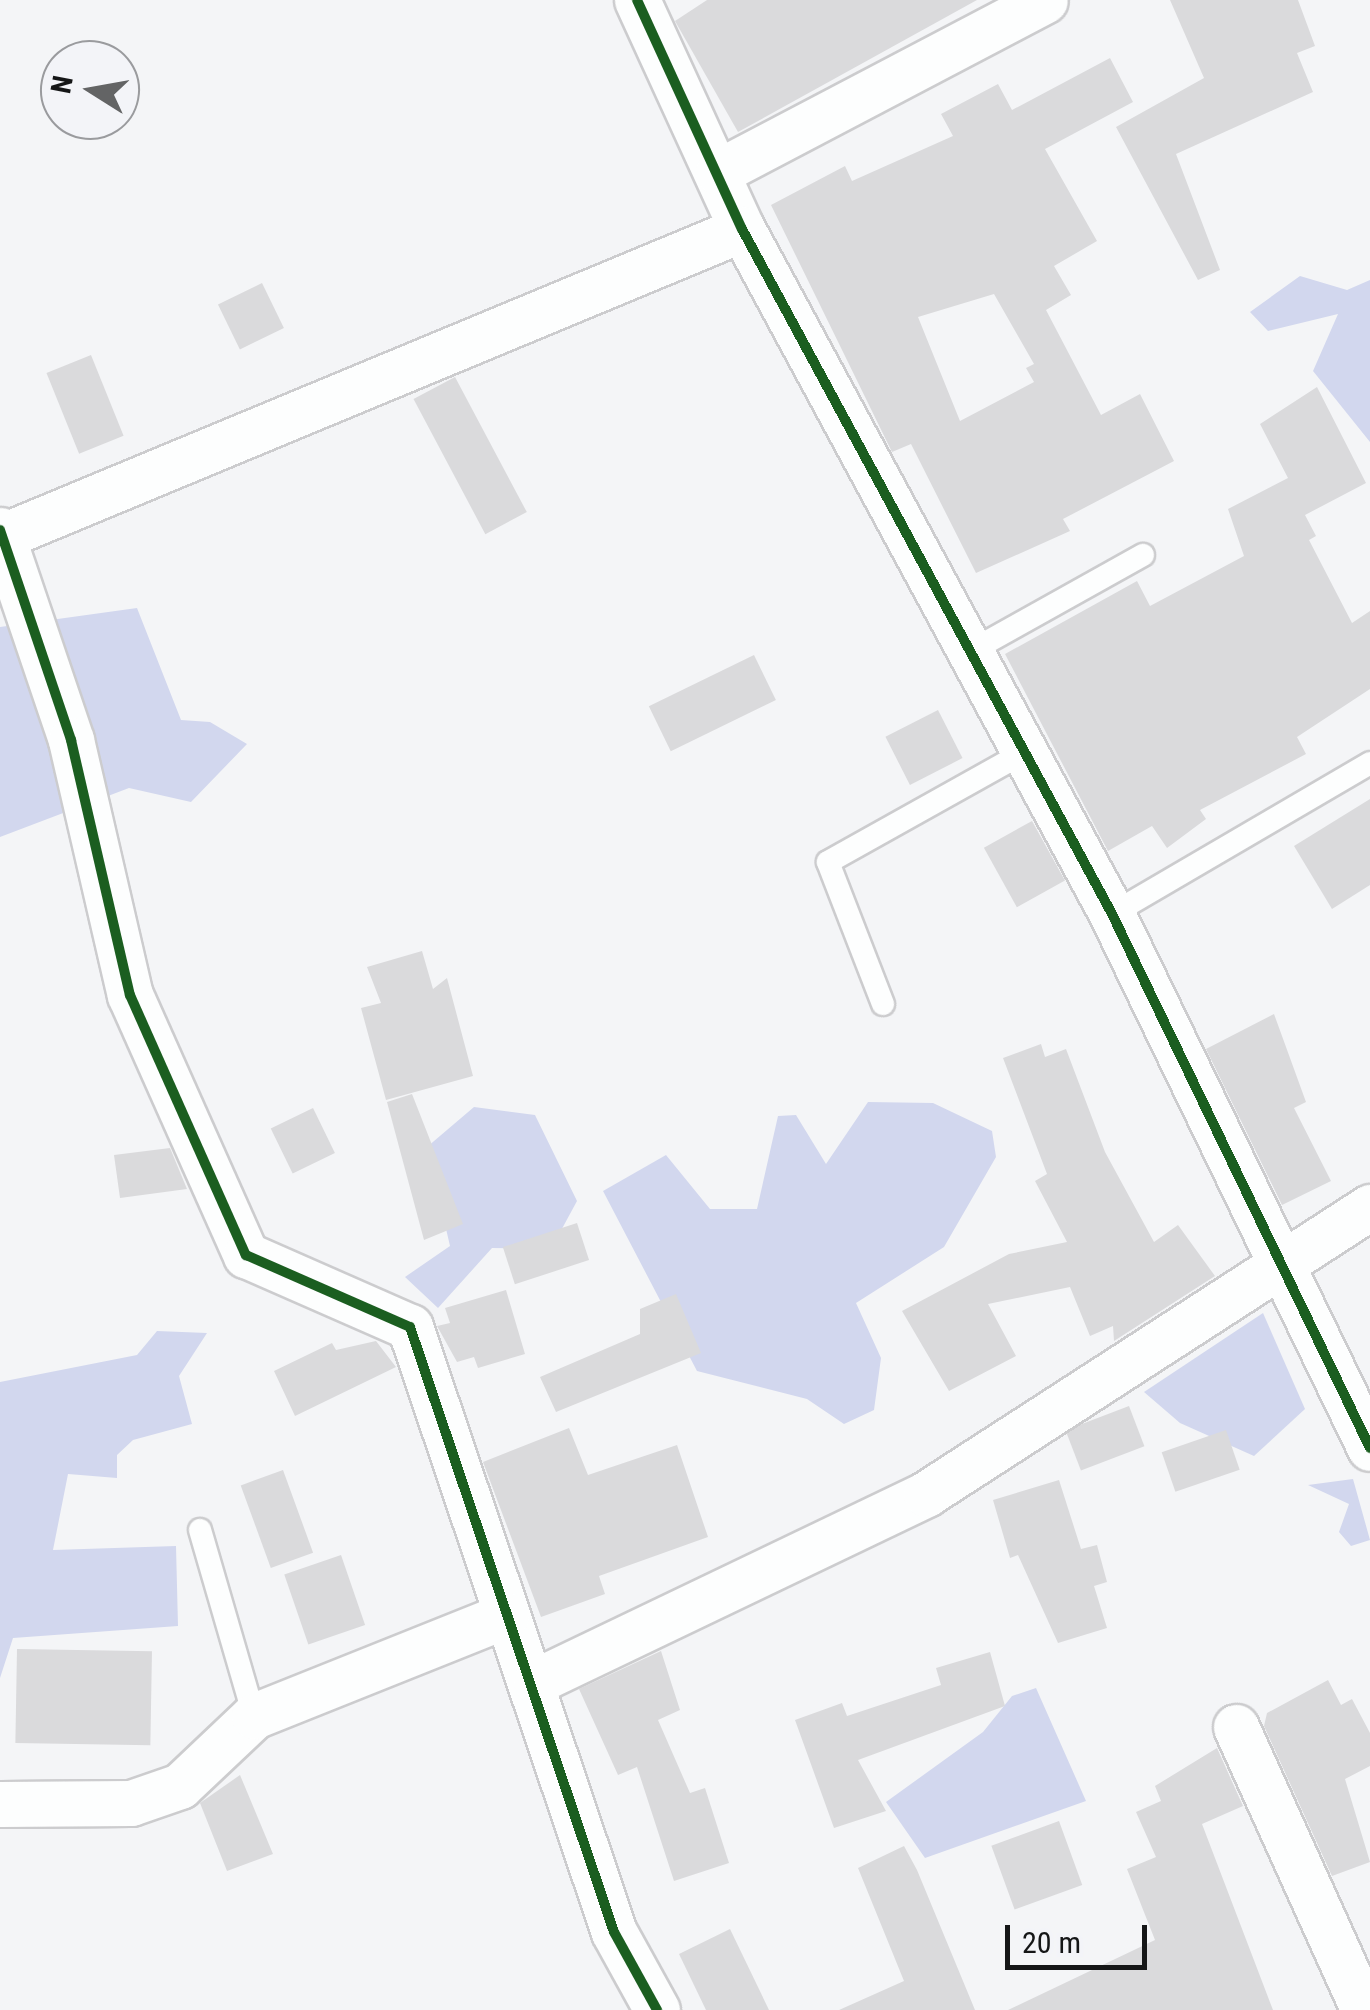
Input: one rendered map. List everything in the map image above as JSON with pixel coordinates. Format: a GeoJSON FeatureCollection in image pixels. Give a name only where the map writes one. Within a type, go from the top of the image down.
{"type":"FeatureCollection","features":[{"type":"Feature","properties":{"kind":"street"},"geometry":{"type":"LineString","coordinates":[[637,0],[742,229],[971,651],[1021,754],[1112,914],[1278,1269],[1370,1448]]}},
{"type":"Feature","properties":{"kind":"street"},"geometry":{"type":"LineString","coordinates":[[718,172],[1045,0]]}},
{"type":"Feature","properties":{"kind":"street"},"geometry":{"type":"LineString","coordinates":[[657,2010],[614,1932],[536,1682],[507,1615],[410,1327],[246,1255],[130,995],[71,740],[2,533],[742,229]]}},
{"type":"Feature","properties":{"kind":"street"},"geometry":{"type":"LineString","coordinates":[[536,1682],[926,1494],[1370,1207]]}},
{"type":"Feature","properties":{"kind":"street"},"geometry":{"type":"LineString","coordinates":[[0,1804],[131,1804],[180,1786],[254,1716],[507,1615]]}},
{"type":"Feature","properties":{"kind":"street"},"geometry":{"type":"LineString","coordinates":[[1236,1727],[1364,2010]]}},
{"type":"Feature","properties":{"kind":"lane"},"geometry":{"type":"LineString","coordinates":[[971,651],[1143,555]]}},
{"type":"Feature","properties":{"kind":"lane"},"geometry":{"type":"LineString","coordinates":[[883,1004],[828,862],[1021,754]]}},
{"type":"Feature","properties":{"kind":"lane"},"geometry":{"type":"LineString","coordinates":[[1112,914],[1370,763]]}},
{"type":"Feature","properties":{"kind":"lane"},"geometry":{"type":"LineString","coordinates":[[200,1530],[254,1716]]}},
{"type":"Feature","properties":{"kind":"shaded area"},"geometry":{"type":"Polygon","coordinates":[[[1300,276],[1347,290],[1370,280],[1370,442],[1313,371],[1338,314],[1268,331],[1250,312],[1300,276]]]}},
{"type":"Feature","properties":{"kind":"shaded area"},"geometry":{"type":"Polygon","coordinates":[[[137,608],[181,720],[210,722],[247,744],[191,802],[129,788],[0,837],[0,627],[137,608]]]}},
{"type":"Feature","properties":{"kind":"shaded area"},"geometry":{"type":"Polygon","coordinates":[[[868,1102],[933,1103],[992,1131],[996,1157],[944,1247],[856,1303],[881,1358],[874,1410],[844,1424],[807,1399],[697,1371],[603,1191],[666,1155],[710,1209],[757,1209],[778,1116],[796,1115],[826,1164],[868,1102]]]}},
{"type":"Feature","properties":{"kind":"shaded area"},"geometry":{"type":"Polygon","coordinates":[[[474,1107],[535,1115],[577,1201],[551,1249],[492,1248],[438,1308],[405,1277],[450,1246],[427,1147],[474,1107]]]}},
{"type":"Feature","properties":{"kind":"shaded area"},"geometry":{"type":"Polygon","coordinates":[[[1263,1313],[1305,1409],[1254,1456],[1180,1423],[1144,1392],[1263,1313]]]}},
{"type":"Feature","properties":{"kind":"shaded area"},"geometry":{"type":"Polygon","coordinates":[[[157,1331],[207,1333],[179,1376],[192,1424],[133,1440],[117,1455],[117,1478],[68,1474],[53,1550],[176,1546],[178,1626],[13,1638],[0,1678],[0,1382],[137,1355],[157,1331]]]}},
{"type":"Feature","properties":{"kind":"shaded area"},"geometry":{"type":"Polygon","coordinates":[[[1353,1479],[1370,1540],[1351,1546],[1339,1532],[1349,1504],[1308,1485],[1353,1479]]]}},
{"type":"Feature","properties":{"kind":"shaded area"},"geometry":{"type":"Polygon","coordinates":[[[1036,1688],[1086,1801],[925,1858],[886,1802],[983,1732],[1012,1696],[1036,1688]]]}},
{"type":"Feature","properties":{"kind":"building"},"geometry":{"type":"Polygon","coordinates":[[[707,0],[977,0],[738,132],[675,21],[707,0]]]}},
{"type":"Feature","properties":{"kind":"building"},"geometry":{"type":"Polygon","coordinates":[[[1170,0],[1298,0],[1315,46],[1297,53],[1313,92],[1176,154],[1220,270],[1198,280],[1116,127],[1204,78],[1170,0]]]}},
{"type":"Feature","properties":{"kind":"building"},"geometry":{"type":"Polygon","coordinates":[[[1110,58],[1133,102],[1045,149],[1097,241],[1054,266],[1071,295],[1046,310],[1101,415],[1140,394],[1174,461],[1063,519],[1070,531],[976,573],[911,444],[892,452],[771,205],[845,166],[852,181],[953,136],[941,114],[998,84],[1012,110],[1110,58]],[[994,294],[918,317],[960,421],[1034,382],[1026,368],[1034,364],[994,294]]]}},
{"type":"Feature","properties":{"kind":"building"},"geometry":{"type":"Polygon","coordinates":[[[262,283],[284,328],[240,349],[218,304],[262,283]]]}},
{"type":"Feature","properties":{"kind":"building"},"geometry":{"type":"Polygon","coordinates":[[[91,355],[124,436],[79,454],[46,373],[91,355]]]}},
{"type":"Feature","properties":{"kind":"building"},"geometry":{"type":"Polygon","coordinates":[[[455,377],[527,512],[485,534],[414,399],[455,377]]]}},
{"type":"Feature","properties":{"kind":"building"},"geometry":{"type":"Polygon","coordinates":[[[1317,387],[1366,483],[1305,515],[1316,536],[1309,540],[1352,623],[1370,611],[1370,689],[1297,737],[1306,754],[1200,810],[1206,819],[1167,848],[1152,826],[1108,851],[1005,654],[1137,581],[1150,606],[1244,556],[1228,509],[1288,478],[1260,424],[1317,387]]]}},
{"type":"Feature","properties":{"kind":"building"},"geometry":{"type":"Polygon","coordinates":[[[754,655],[776,700],[671,751],[649,706],[754,655]]]}},
{"type":"Feature","properties":{"kind":"building"},"geometry":{"type":"Polygon","coordinates":[[[938,710],[963,758],[910,785],[885,737],[938,710]]]}},
{"type":"Feature","properties":{"kind":"building"},"geometry":{"type":"Polygon","coordinates":[[[1370,799],[1370,885],[1332,909],[1294,846],[1370,799]]]}},
{"type":"Feature","properties":{"kind":"building"},"geometry":{"type":"Polygon","coordinates":[[[1032,821],[1065,880],[1017,907],[984,848],[1032,821]]]}},
{"type":"Feature","properties":{"kind":"building"},"geometry":{"type":"Polygon","coordinates":[[[422,951],[433,989],[447,978],[473,1076],[386,1100],[361,1008],[381,1003],[367,967],[422,951]]]}},
{"type":"Feature","properties":{"kind":"building"},"geometry":{"type":"Polygon","coordinates":[[[1274,1014],[1306,1102],[1294,1108],[1331,1181],[1282,1205],[1206,1049],[1274,1014]]]}},
{"type":"Feature","properties":{"kind":"building"},"geometry":{"type":"Polygon","coordinates":[[[1041,1044],[1045,1057],[1066,1049],[1105,1152],[1154,1242],[1178,1225],[1215,1276],[1114,1341],[1113,1326],[1090,1336],[1070,1287],[988,1304],[1016,1356],[949,1391],[902,1311],[1009,1254],[1067,1242],[1035,1181],[1047,1174],[1003,1058],[1041,1044]]]}},
{"type":"Feature","properties":{"kind":"building"},"geometry":{"type":"Polygon","coordinates":[[[412,1094],[463,1224],[424,1240],[387,1102],[412,1094]]]}},
{"type":"Feature","properties":{"kind":"building"},"geometry":{"type":"Polygon","coordinates":[[[313,1108],[335,1153],[293,1174],[271,1129],[313,1108]]]}},
{"type":"Feature","properties":{"kind":"building"},"geometry":{"type":"Polygon","coordinates":[[[170,1148],[187,1189],[120,1198],[114,1155],[170,1148]]]}},
{"type":"Feature","properties":{"kind":"building"},"geometry":{"type":"Polygon","coordinates":[[[577,1223],[589,1260],[515,1284],[503,1247],[577,1223]]]}},
{"type":"Feature","properties":{"kind":"building"},"geometry":{"type":"Polygon","coordinates":[[[506,1290],[525,1354],[478,1368],[474,1357],[457,1362],[437,1326],[450,1323],[445,1308],[506,1290]]]}},
{"type":"Feature","properties":{"kind":"building"},"geometry":{"type":"Polygon","coordinates":[[[676,1294],[701,1353],[556,1412],[540,1377],[640,1334],[640,1309],[676,1294]]]}},
{"type":"Feature","properties":{"kind":"building"},"geometry":{"type":"Polygon","coordinates":[[[376,1341],[396,1367],[295,1416],[274,1371],[332,1343],[336,1350],[376,1341]]]}},
{"type":"Feature","properties":{"kind":"building"},"geometry":{"type":"Polygon","coordinates":[[[1129,1406],[1144,1446],[1081,1471],[1066,1430],[1129,1406]]]}},
{"type":"Feature","properties":{"kind":"building"},"geometry":{"type":"Polygon","coordinates":[[[569,1428],[588,1475],[677,1445],[708,1537],[599,1576],[605,1594],[541,1617],[483,1462],[569,1428]]]}},
{"type":"Feature","properties":{"kind":"building"},"geometry":{"type":"Polygon","coordinates":[[[1226,1430],[1240,1470],[1175,1492],[1162,1452],[1226,1430]]]}},
{"type":"Feature","properties":{"kind":"building"},"geometry":{"type":"Polygon","coordinates":[[[283,1470],[313,1553],[271,1568],[241,1485],[283,1470]]]}},
{"type":"Feature","properties":{"kind":"building"},"geometry":{"type":"Polygon","coordinates":[[[1059,1480],[1081,1549],[1097,1545],[1107,1582],[1094,1586],[1107,1628],[1058,1643],[1018,1555],[1010,1558],[993,1500],[1059,1480]]]}},
{"type":"Feature","properties":{"kind":"building"},"geometry":{"type":"Polygon","coordinates":[[[341,1555],[365,1625],[308,1645],[284,1575],[341,1555]]]}},
{"type":"Feature","properties":{"kind":"building"},"geometry":{"type":"Polygon","coordinates":[[[17,1649],[152,1651],[150,1745],[15,1743],[17,1649]]]}},
{"type":"Feature","properties":{"kind":"building"},"geometry":{"type":"Polygon","coordinates":[[[661,1651],[680,1710],[658,1720],[690,1793],[705,1788],[729,1863],[674,1881],[637,1767],[618,1775],[579,1689],[661,1651]]]}},
{"type":"Feature","properties":{"kind":"building"},"geometry":{"type":"Polygon","coordinates":[[[990,1652],[1005,1706],[858,1760],[886,1811],[834,1828],[795,1720],[842,1703],[847,1716],[941,1685],[936,1668],[990,1652]]]}},
{"type":"Feature","properties":{"kind":"building"},"geometry":{"type":"Polygon","coordinates":[[[1328,1680],[1341,1705],[1352,1699],[1370,1733],[1370,1766],[1345,1779],[1370,1862],[1332,1876],[1264,1726],[1267,1713],[1328,1680]]]}},
{"type":"Feature","properties":{"kind":"building"},"geometry":{"type":"Polygon","coordinates":[[[1217,1748],[1243,1806],[1202,1824],[1273,2010],[1008,2010],[1155,1940],[1127,1869],[1156,1857],[1136,1812],[1161,1801],[1155,1786],[1217,1748]]]}},
{"type":"Feature","properties":{"kind":"building"},"geometry":{"type":"Polygon","coordinates":[[[240,1775],[273,1854],[227,1871],[200,1803],[240,1775]]]}},
{"type":"Feature","properties":{"kind":"building"},"geometry":{"type":"Polygon","coordinates":[[[1059,1821],[1082,1885],[1015,1910],[991,1846],[1059,1821]]]}},
{"type":"Feature","properties":{"kind":"building"},"geometry":{"type":"Polygon","coordinates":[[[904,1846],[975,2010],[839,2010],[904,1981],[858,1868],[904,1846]]]}},
{"type":"Feature","properties":{"kind":"building"},"geometry":{"type":"Polygon","coordinates":[[[730,1929],[769,2010],[706,2010],[679,1954],[730,1929]]]}},
{"type":"Feature","properties":{"kind":"cycle path"},"geometry":{"type":"LineString","coordinates":[[637,0],[742,229],[1112,914],[1370,1448]]}},
{"type":"Feature","properties":{"kind":"cycle path"},"geometry":{"type":"LineString","coordinates":[[0,530],[71,740],[130,995],[246,1255],[410,1327],[614,1932],[657,2010]]}}]}
